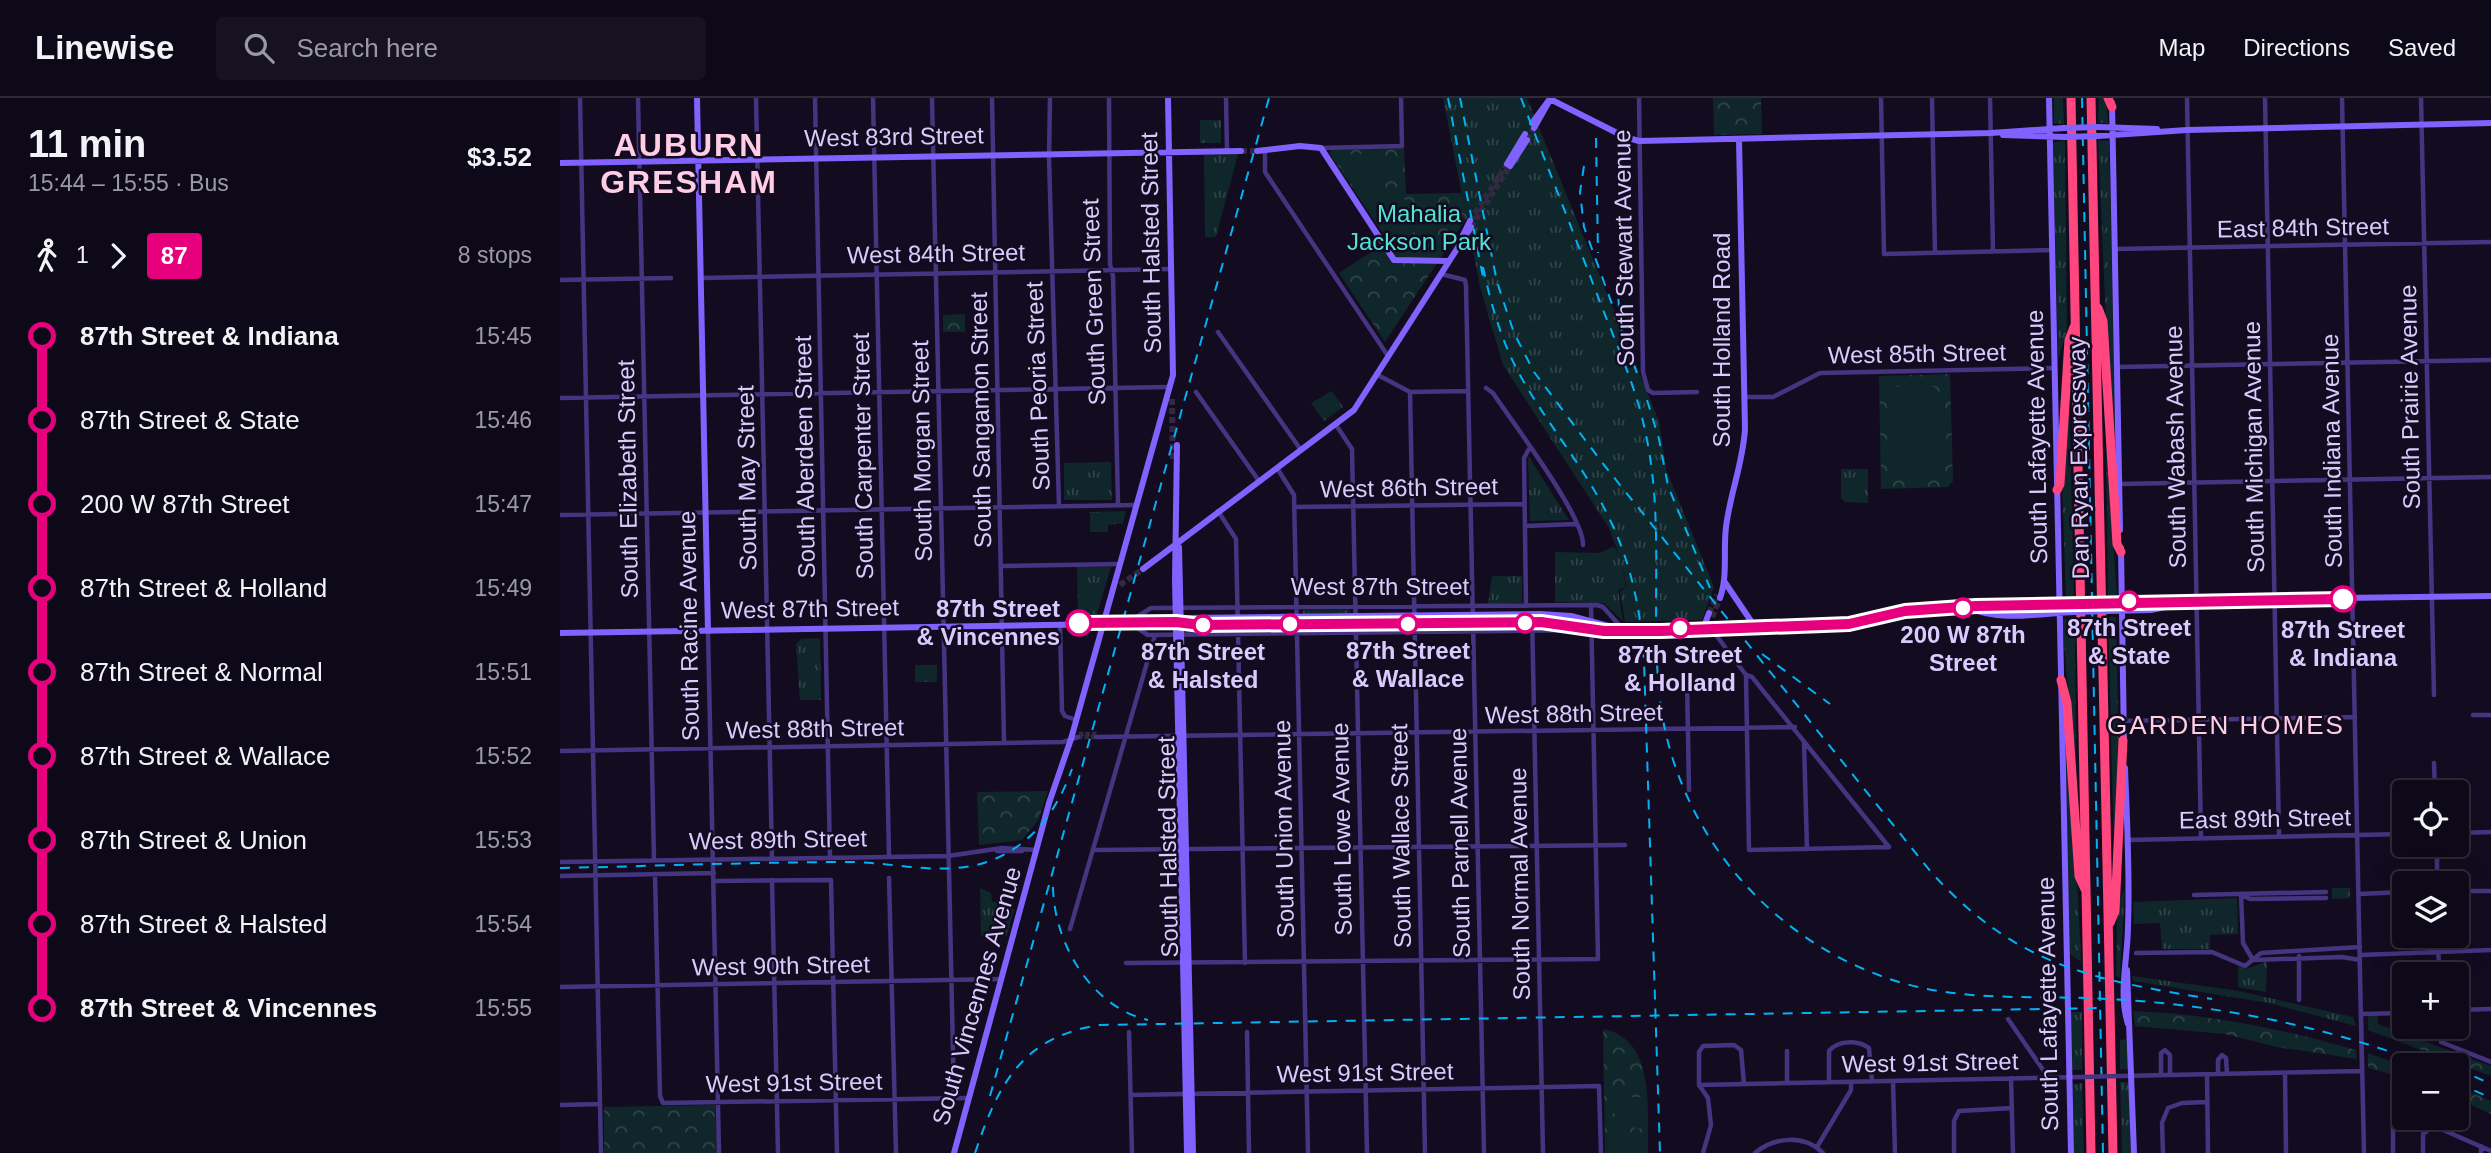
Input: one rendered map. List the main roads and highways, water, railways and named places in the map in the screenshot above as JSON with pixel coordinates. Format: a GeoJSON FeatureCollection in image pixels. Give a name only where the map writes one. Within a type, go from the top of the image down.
{"type":"FeatureCollection","features":[{"type":"Feature","properties":{"kind":"highway","name":"Dan Ryan Expressway"},"geometry":{"type":"LineString","coordinates":[[2071,98],[2091,1153]]}},
{"type":"Feature","properties":{"kind":"highway","name":"Dan Ryan Expressway"},"geometry":{"type":"LineString","coordinates":[[2091,98],[2113,1153]]}},
{"type":"Feature","properties":{"kind":"highway"},"geometry":{"type":"LineString","coordinates":[[2095,298],[2103,321],[2117,544],[2121,552]]}},
{"type":"Feature","properties":{"kind":"highway"},"geometry":{"type":"LineString","coordinates":[[2057,490],[2060,484],[2069,341],[2076,322]]}},
{"type":"Feature","properties":{"kind":"highway"},"geometry":{"type":"LineString","coordinates":[[2060,680],[2067,703],[2079,876],[2087,894]]}},
{"type":"Feature","properties":{"kind":"highway"},"geometry":{"type":"LineString","coordinates":[[2108,928],[2115,911],[2123,740]]}},
{"type":"Feature","properties":{"kind":"main road","name":"South Racine Avenue"},"geometry":{"type":"LineString","coordinates":[[697,98],[708,631]]}},
{"type":"Feature","properties":{"kind":"main road","name":"South Halsted Street"},"geometry":{"type":"LineString","coordinates":[[1136,505],[1172,393],[1168,98]]}},
{"type":"Feature","properties":{"kind":"main road"},"geometry":{"type":"LineString","coordinates":[[1533,126],[1550,98],[1625,137],[1639,141],[1991,133],[2098,127],[2187,130]]}},
{"type":"Feature","properties":{"kind":"main road","name":"South Lafayette Avenue"},"geometry":{"type":"LineString","coordinates":[[2049,98],[2071,1153]]}},
{"type":"Feature","properties":{"kind":"main road"},"geometry":{"type":"LineString","coordinates":[[2111,101],[2122,722],[2127,840],[2124,1014],[2128,1024],[2132,1076],[2134,1153]]}},
{"type":"Feature","properties":{"kind":"main road"},"geometry":{"type":"LineString","coordinates":[[1991,133],[2098,136],[2187,130],[2491,123]]}},
{"type":"Feature","properties":{"kind":"main road"},"geometry":{"type":"LineString","coordinates":[[1508,165],[1526,137]]}},
{"type":"Feature","properties":{"kind":"main road","name":"South Holland Road"},"geometry":{"type":"LineString","coordinates":[[1718,597],[1724,581],[1726,525],[1743,449],[1739,139]]}},
{"type":"Feature","properties":{"kind":"main road"},"geometry":{"type":"LineString","coordinates":[[1260,149],[1321,148],[1394,260],[1448,261]]}},
{"type":"Feature","properties":{"kind":"main road","name":"West 83rd Street"},"geometry":{"type":"LineString","coordinates":[[560,163],[1242,149]]}},
{"type":"Feature","properties":{"kind":"main road"},"geometry":{"type":"LineString","coordinates":[[1147,564],[1353,410],[1471,224]]}},
{"type":"Feature","properties":{"kind":"main road","name":"South Halsted Street"},"geometry":{"type":"LineString","coordinates":[[1177,446],[1174,463],[1180,622],[1189,1094],[1193,1153]]}},
{"type":"Feature","properties":{"kind":"main road","name":"South Vincennes Avenue"},"geometry":{"type":"LineString","coordinates":[[954,1153],[1038,850],[1076,737],[1076,720],[1108,622],[1136,505]]}},
{"type":"Feature","properties":{"kind":"main road"},"geometry":{"type":"LineString","coordinates":[[1724,581],[1755,627]]}},
{"type":"Feature","properties":{"kind":"main road"},"geometry":{"type":"LineString","coordinates":[[1742,627],[1849,624],[1905,611],[2059,602],[2491,596]]}},
{"type":"Feature","properties":{"kind":"main road"},"geometry":{"type":"LineString","coordinates":[[1970,608],[1980,613],[2121,611],[2157,609],[2188,602]]}},
{"type":"Feature","properties":{"kind":"main road","name":"West 87th Street"},"geometry":{"type":"LineString","coordinates":[[1415,620],[1473,615],[1558,614],[1622,627],[1679,629]]}},
{"type":"Feature","properties":{"kind":"main road"},"geometry":{"type":"LineString","coordinates":[[1710,627],[1711,615]]}},
{"type":"Feature","properties":{"kind":"main road","name":"West 87th Street"},"geometry":{"type":"LineString","coordinates":[[560,633],[1108,622]]}},
{"type":"Feature","properties":{"kind":"main road","name":"West 87th Street"},"geometry":{"type":"LineString","coordinates":[[1130,622],[1533,622],[1622,632],[1721,627]]}},
{"type":"Feature","properties":{"kind":"main road","name":"South Halsted Street"},"geometry":{"type":"LineString","coordinates":[[1187,1153],[1189,1094]]}},
{"type":"Feature","properties":{"kind":"tunnel"},"geometry":{"type":"LineString","coordinates":[[1527,140],[1534,128]]}},
{"type":"Feature","properties":{"kind":"tunnel"},"geometry":{"type":"LineString","coordinates":[[1241,151],[1257,151]]}},
{"type":"Feature","properties":{"kind":"tunnel"},"geometry":{"type":"LineString","coordinates":[[1470,221],[1507,164]]}},
{"type":"Feature","properties":{"kind":"tunnel"},"geometry":{"type":"LineString","coordinates":[[1471,227],[1510,166]]}},
{"type":"Feature","properties":{"kind":"tunnel"},"geometry":{"type":"LineString","coordinates":[[1172,399],[1173,460]]}},
{"type":"Feature","properties":{"kind":"tunnel"},"geometry":{"type":"LineString","coordinates":[[1120,585],[1143,569]]}},
{"type":"Feature","properties":{"kind":"tunnel"},"geometry":{"type":"LineString","coordinates":[[1709,613],[1717,595]]}},
{"type":"Feature","properties":{"kind":"tunnel"},"geometry":{"type":"LineString","coordinates":[[1712,617],[1720,598]]}},
{"type":"Feature","properties":{"kind":"tunnel"},"geometry":{"type":"LineString","coordinates":[[1111,620],[1129,620]]}},
{"type":"Feature","properties":{"kind":"tunnel"},"geometry":{"type":"LineString","coordinates":[[1721,625],[1741,624]]}},
{"type":"Feature","properties":{"kind":"tunnel"},"geometry":{"type":"LineString","coordinates":[[1721,630],[1742,629]]}},
{"type":"Feature","properties":{"kind":"tunnel"},"geometry":{"type":"LineString","coordinates":[[1079,734],[1097,734]]}},
{"type":"Feature","properties":{"kind":"tunnel"},"geometry":{"type":"LineString","coordinates":[[1078,737],[1096,737]]}},
{"type":"Feature","properties":{"kind":"railway"},"geometry":{"type":"LineString","coordinates":[[990,1096],[1269,98]]}},
{"type":"Feature","properties":{"kind":"railway"},"geometry":{"type":"LineString","coordinates":[[1448,98],[1483,277]]}},
{"type":"Feature","properties":{"kind":"railway"},"geometry":{"type":"LineString","coordinates":[[1460,98],[1497,282],[1514,333],[1534,372],[1604,465],[1931,872],[1963,904],[1994,929],[2059,964],[2130,984],[2212,999]]}},
{"type":"Feature","properties":{"kind":"railway"},"geometry":{"type":"LineString","coordinates":[[1521,98],[1626,368],[1646,435],[1655,499],[1659,692],[1668,743],[1685,791],[1708,836],[1738,876],[1773,912],[1813,942],[1858,967],[1906,984],[1981,996],[2109,999],[2191,1006],[2312,1029],[2393,1053]]}},
{"type":"Feature","properties":{"kind":"railway"},"geometry":{"type":"LineString","coordinates":[[2082,98],[2103,1153]]}},
{"type":"Feature","properties":{"kind":"railway"},"geometry":{"type":"LineString","coordinates":[[1596,138],[1598,253]]}},
{"type":"Feature","properties":{"kind":"railway"},"geometry":{"type":"LineString","coordinates":[[1584,166],[1580,192],[1584,227],[1637,373]]}},
{"type":"Feature","properties":{"kind":"railway"},"geometry":{"type":"LineString","coordinates":[[1483,267],[1508,351],[1521,377],[1579,466],[1611,522],[1625,556],[1638,608],[1644,661],[1660,1153]]}},
{"type":"Feature","properties":{"kind":"railway"},"geometry":{"type":"LineString","coordinates":[[1617,280],[1619,308]]}},
{"type":"Feature","properties":{"kind":"railway"},"geometry":{"type":"LineString","coordinates":[[1647,400],[1659,439],[1668,486],[1710,588]]}},
{"type":"Feature","properties":{"kind":"railway"},"geometry":{"type":"LineString","coordinates":[[1762,654],[1830,704]]}},
{"type":"Feature","properties":{"kind":"railway"},"geometry":{"type":"LineString","coordinates":[[560,868],[816,862],[853,862],[939,869],[973,866],[1005,854],[1030,836],[1051,812],[1072,769]]}},
{"type":"Feature","properties":{"kind":"railway"},"geometry":{"type":"LineString","coordinates":[[1053,887],[1060,930],[1080,970],[1109,1002],[1148,1020]]}},
{"type":"Feature","properties":{"kind":"railway"},"geometry":{"type":"LineString","coordinates":[[975,1153],[993,1106],[1016,1068],[1050,1040],[1100,1025],[2101,1008]]}},
{"type":"Feature","properties":{"kind":"railway"},"geometry":{"type":"LineString","coordinates":[[2469,1074],[2491,1084]]}},
{"type":"Feature","properties":{"kind":"railway"},"geometry":{"type":"LineString","coordinates":[[2469,1088],[2491,1098]]}},
{"type":"Feature","properties":{"kind":"place","name":"87th Street & Indiana"},"geometry":{"type":"Point","coordinates":[2343,599]}},
{"type":"Feature","properties":{"kind":"place","name":"87th Street & State"},"geometry":{"type":"Point","coordinates":[2129,601]}},
{"type":"Feature","properties":{"kind":"place","name":"200 W 87th Street"},"geometry":{"type":"Point","coordinates":[1963,608]}},
{"type":"Feature","properties":{"kind":"place","name":"87th Street & Vincennes"},"geometry":{"type":"Point","coordinates":[1079,623]}},
{"type":"Feature","properties":{"kind":"place","name":"87th Street & Wallace"},"geometry":{"type":"Point","coordinates":[1408,624]}},
{"type":"Feature","properties":{"kind":"place","name":"87th Street & Halsted"},"geometry":{"type":"Point","coordinates":[1203,625]}},
{"type":"Feature","properties":{"kind":"place","name":"87th Street & Holland"},"geometry":{"type":"Point","coordinates":[1680,628]}},
{"type":"Feature","properties":{"kind":"district","name":"AUBURN GRESHAM"},"geometry":{"type":"Point","coordinates":[689,164]}},
{"type":"Feature","properties":{"kind":"district","name":"GARDEN HOMES"},"geometry":{"type":"Point","coordinates":[2226,725]}},
{"type":"Feature","properties":{"kind":"park label","name":"Mahalia Jackson Park"},"geometry":{"type":"Point","coordinates":[1419,228]}}]}
